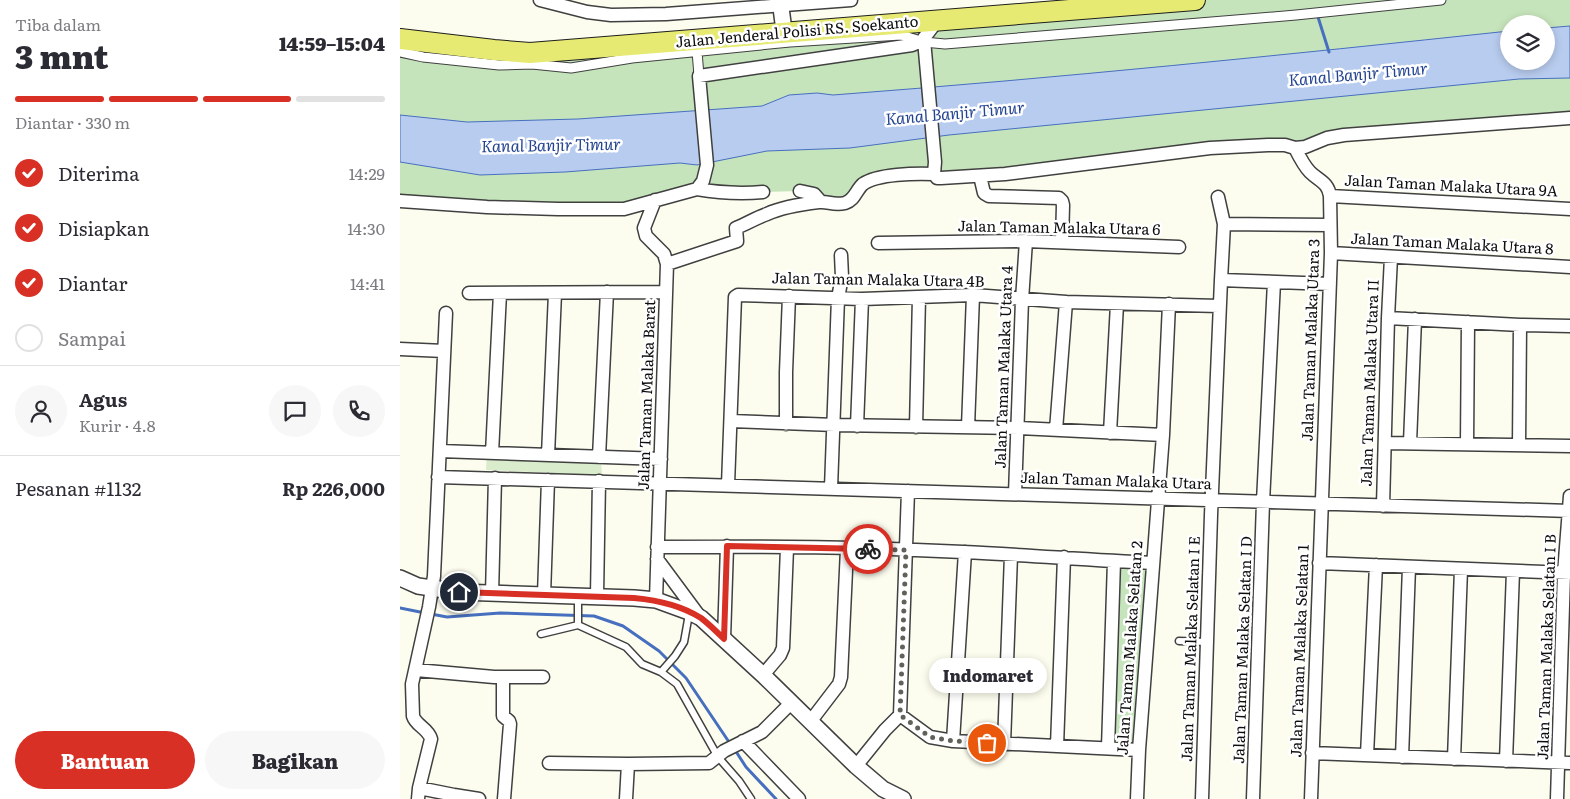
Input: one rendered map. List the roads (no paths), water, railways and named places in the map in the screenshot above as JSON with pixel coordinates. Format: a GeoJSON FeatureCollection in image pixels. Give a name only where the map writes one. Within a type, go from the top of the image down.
{"type":"FeatureCollection","features":[{"type":"Feature","properties":{"kind":"main road","name":"Jalan Jenderal Polisi RS. Soekanto"},"geometry":{"type":"LineString","coordinates":[[400,29],[521,42],[781,9],[1043,0]]}},
{"type":"Feature","properties":{"kind":"main road","name":"Jalan Jenderal Polisi RS. Soekanto"},"geometry":{"type":"LineString","coordinates":[[400,39],[530,53],[921,37],[937,20],[1195,0]]}},
{"type":"Feature","properties":{"kind":"street"},"geometry":{"type":"LineString","coordinates":[[540,0],[595,14],[611,15],[781,9],[851,0]]}},
{"type":"Feature","properties":{"kind":"street"},"geometry":{"type":"LineString","coordinates":[[400,52],[423,57],[499,65],[532,64],[571,68],[632,58],[790,42],[901,35],[921,37],[945,44],[1331,12],[1441,0]]}},
{"type":"Feature","properties":{"kind":"street"},"geometry":{"type":"LineString","coordinates":[[699,76],[912,45],[921,37]]}},
{"type":"Feature","properties":{"kind":"street"},"geometry":{"type":"LineString","coordinates":[[921,37],[936,178],[980,176],[1210,148],[1268,144],[1285,145],[1295,148],[1305,147],[1327,138],[1344,135],[1570,118]]}},
{"type":"Feature","properties":{"kind":"street"},"geometry":{"type":"LineString","coordinates":[[697,51],[707,165],[703,181],[697,189]]}},
{"type":"Feature","properties":{"kind":"street","name":"Jalan Taman Malaka Utara 3"},"geometry":{"type":"LineString","coordinates":[[1295,148],[1310,172],[1321,179],[1328,188],[1330,196],[1331,253],[1322,504]]}},
{"type":"Feature","properties":{"kind":"street"},"geometry":{"type":"LineString","coordinates":[[655,200],[644,228],[646,236],[664,254],[667,264],[738,241],[736,228],[767,214],[782,209],[821,202],[834,205],[847,202],[853,199],[861,186],[869,180],[917,173],[935,168]]}},
{"type":"Feature","properties":{"kind":"street"},"geometry":{"type":"LineString","coordinates":[[980,176],[984,193],[989,196],[1059,198],[1063,205],[1062,242]]}},
{"type":"Feature","properties":{"kind":"street"},"geometry":{"type":"LineString","coordinates":[[400,201],[487,208],[624,209],[697,189],[739,194],[762,192]]}},
{"type":"Feature","properties":{"kind":"street"},"geometry":{"type":"LineString","coordinates":[[800,191],[814,194],[821,202]]}},
{"type":"Feature","properties":{"kind":"street","name":"Jalan Taman Malaka Utara 9A"},"geometry":{"type":"LineString","coordinates":[[1330,196],[1570,209]]}},
{"type":"Feature","properties":{"kind":"street","name":"Jalan Taman Malaka Selatan I E"},"geometry":{"type":"LineString","coordinates":[[1202,799],[1219,306],[1224,224],[1218,197]]}},
{"type":"Feature","properties":{"kind":"street"},"geometry":{"type":"LineString","coordinates":[[1224,224],[1330,225]]}},
{"type":"Feature","properties":{"kind":"street","name":"Jalan Taman Malaka Utara 6"},"geometry":{"type":"LineString","coordinates":[[878,244],[1026,240],[1179,247]]}},
{"type":"Feature","properties":{"kind":"street","name":"Jalan Taman Malaka Utara 4"},"geometry":{"type":"LineString","coordinates":[[1015,494],[1026,240]]}},
{"type":"Feature","properties":{"kind":"street","name":"Jalan Taman Malaka Utara 8"},"geometry":{"type":"LineString","coordinates":[[1331,253],[1391,259],[1570,267]]}},
{"type":"Feature","properties":{"kind":"street"},"geometry":{"type":"LineString","coordinates":[[832,488],[838,298],[842,277],[841,254]]}},
{"type":"Feature","properties":{"kind":"street","name":"Jalan Taman Malaka Utara II"},"geometry":{"type":"LineString","coordinates":[[1383,506],[1391,259]]}},
{"type":"Feature","properties":{"kind":"street","name":"Jalan Taman Malaka Barat"},"geometry":{"type":"LineString","coordinates":[[656,600],[667,264]]}},
{"type":"Feature","properties":{"kind":"street"},"geometry":{"type":"LineString","coordinates":[[1221,280],[1330,284]]}},
{"type":"Feature","properties":{"kind":"street","name":"Jalan Taman Malaka Selatan I D"},"geometry":{"type":"LineString","coordinates":[[1253,799],[1263,502],[1274,282]]}},
{"type":"Feature","properties":{"kind":"street"},"geometry":{"type":"LineString","coordinates":[[599,457],[607,292]]}},
{"type":"Feature","properties":{"kind":"street"},"geometry":{"type":"LineString","coordinates":[[469,293],[666,292]]}},
{"type":"Feature","properties":{"kind":"street"},"geometry":{"type":"LineString","coordinates":[[492,453],[500,293]]}},
{"type":"Feature","properties":{"kind":"street"},"geometry":{"type":"LineString","coordinates":[[548,455],[555,293]]}},
{"type":"Feature","properties":{"kind":"street","name":"Jalan Taman Malaka Utara 4B"},"geometry":{"type":"LineString","coordinates":[[731,421],[734,297],[741,294],[862,299],[973,295],[1066,302],[1219,306]]}},
{"type":"Feature","properties":{"kind":"street"},"geometry":{"type":"LineString","coordinates":[[968,427],[973,295]]}},
{"type":"Feature","properties":{"kind":"street"},"geometry":{"type":"LineString","coordinates":[[786,424],[789,296]]}},
{"type":"Feature","properties":{"kind":"street"},"geometry":{"type":"LineString","coordinates":[[916,427],[919,297]]}},
{"type":"Feature","properties":{"kind":"street"},"geometry":{"type":"LineString","coordinates":[[857,426],[862,299]]}},
{"type":"Feature","properties":{"kind":"street"},"geometry":{"type":"LineString","coordinates":[[1056,430],[1066,302]]}},
{"type":"Feature","properties":{"kind":"street"},"geometry":{"type":"LineString","coordinates":[[1110,433],[1117,304]]}},
{"type":"Feature","properties":{"kind":"street","name":"Jalan Taman Malaka Selatan 2"},"geometry":{"type":"LineString","coordinates":[[1137,799],[1152,563],[1163,436],[1169,304]]}},
{"type":"Feature","properties":{"kind":"street"},"geometry":{"type":"LineString","coordinates":[[446,313],[432,589],[430,607],[412,684],[414,721],[429,733],[431,739],[418,793],[479,799]]}},
{"type":"Feature","properties":{"kind":"street"},"geometry":{"type":"LineString","coordinates":[[1388,318],[1570,326]]}},
{"type":"Feature","properties":{"kind":"street"},"geometry":{"type":"LineString","coordinates":[[1410,443],[1415,319]]}},
{"type":"Feature","properties":{"kind":"street"},"geometry":{"type":"LineString","coordinates":[[1467,444],[1468,322]]}},
{"type":"Feature","properties":{"kind":"street"},"geometry":{"type":"LineString","coordinates":[[1519,445],[1520,325]]}},
{"type":"Feature","properties":{"kind":"street"},"geometry":{"type":"LineString","coordinates":[[400,349],[444,351]]}},
{"type":"Feature","properties":{"kind":"street"},"geometry":{"type":"LineString","coordinates":[[728,485],[731,421],[835,426],[1019,428],[1163,436]]}},
{"type":"Feature","properties":{"kind":"street"},"geometry":{"type":"LineString","coordinates":[[1384,443],[1570,446]]}},
{"type":"Feature","properties":{"kind":"street"},"geometry":{"type":"LineString","coordinates":[[440,451],[661,459]]}},
{"type":"Feature","properties":{"kind":"street","name":"Jalan Taman Malaka Utara"},"geometry":{"type":"LineString","coordinates":[[438,477],[1570,511]]}},
{"type":"Feature","properties":{"kind":"street"},"geometry":{"type":"LineString","coordinates":[[492,594],[495,478]]}},
{"type":"Feature","properties":{"kind":"street"},"geometry":{"type":"LineString","coordinates":[[544,596],[548,480]]}},
{"type":"Feature","properties":{"kind":"street"},"geometry":{"type":"LineString","coordinates":[[597,596],[599,481]]}},
{"type":"Feature","properties":{"kind":"street"},"geometry":{"type":"LineString","coordinates":[[856,766],[885,730],[900,715],[908,491]]}},
{"type":"Feature","properties":{"kind":"street","name":"Jalan Taman Malaka Selatan I B"},"geometry":{"type":"LineString","coordinates":[[1557,799],[1564,763],[1570,496]]}},
{"type":"Feature","properties":{"kind":"street","name":"Jalan Taman Malaka Selatan 1"},"geometry":{"type":"LineString","coordinates":[[1311,799],[1322,504]]}},
{"type":"Feature","properties":{"kind":"street"},"geometry":{"type":"LineString","coordinates":[[724,639],[727,546]]}},
{"type":"Feature","properties":{"kind":"street"},"geometry":{"type":"LineString","coordinates":[[695,615],[657,553],[727,546],[965,552],[1152,563]]}},
{"type":"Feature","properties":{"kind":"street"},"geometry":{"type":"LineString","coordinates":[[763,675],[780,655],[783,648],[787,548]]}},
{"type":"Feature","properties":{"kind":"street"},"geometry":{"type":"LineString","coordinates":[[810,722],[839,684],[841,677],[847,549]]}},
{"type":"Feature","properties":{"kind":"street"},"geometry":{"type":"LineString","coordinates":[[954,741],[965,552]]}},
{"type":"Feature","properties":{"kind":"street"},"geometry":{"type":"LineString","coordinates":[[1004,744],[1012,555]]}},
{"type":"Feature","properties":{"kind":"street"},"geometry":{"type":"LineString","coordinates":[[1057,746],[1064,557]]}},
{"type":"Feature","properties":{"kind":"street"},"geometry":{"type":"LineString","coordinates":[[1108,748],[1114,561]]}},
{"type":"Feature","properties":{"kind":"street"},"geometry":{"type":"LineString","coordinates":[[1319,563],[1567,573]]}},
{"type":"Feature","properties":{"kind":"street"},"geometry":{"type":"LineString","coordinates":[[1367,755],[1376,565]]}},
{"type":"Feature","properties":{"kind":"street"},"geometry":{"type":"LineString","coordinates":[[1402,757],[1409,567]]}},
{"type":"Feature","properties":{"kind":"street"},"geometry":{"type":"LineString","coordinates":[[1454,759],[1460,569]]}},
{"type":"Feature","properties":{"kind":"street"},"geometry":{"type":"LineString","coordinates":[[1506,761],[1513,571]]}},
{"type":"Feature","properties":{"kind":"street"},"geometry":{"type":"LineString","coordinates":[[400,578],[418,586],[432,589],[544,596],[578,601],[597,596],[656,600],[695,615],[763,675],[856,766],[883,789],[903,799]]}},
{"type":"Feature","properties":{"kind":"street"},"geometry":{"type":"LineString","coordinates":[[416,670],[503,677],[543,677]]}},
{"type":"Feature","properties":{"kind":"street"},"geometry":{"type":"LineString","coordinates":[[503,677],[503,716],[510,724],[504,799]]}},
{"type":"Feature","properties":{"kind":"street"},"geometry":{"type":"LineString","coordinates":[[549,763],[708,763],[741,742],[762,732],[791,704]]}},
{"type":"Feature","properties":{"kind":"street"},"geometry":{"type":"LineString","coordinates":[[900,715],[930,737],[954,741],[1139,750]]}},
{"type":"Feature","properties":{"kind":"street"},"geometry":{"type":"LineString","coordinates":[[741,742],[800,799]]}},
{"type":"Feature","properties":{"kind":"street"},"geometry":{"type":"LineString","coordinates":[[1312,753],[1564,763]]}},
{"type":"Feature","properties":{"kind":"street"},"geometry":{"type":"LineString","coordinates":[[626,799],[628,764]]}},
{"type":"Feature","properties":{"kind":"lane"},"geometry":{"type":"LineString","coordinates":[[578,601],[578,623]]}},
{"type":"Feature","properties":{"kind":"lane"},"geometry":{"type":"LineString","coordinates":[[661,672],[684,642],[695,615]]}},
{"type":"Feature","properties":{"kind":"lane"},"geometry":{"type":"LineString","coordinates":[[541,634],[578,623],[626,647],[642,664],[661,672],[677,684],[751,799]]}},
{"type":"Feature","properties":{"kind":"lane"},"geometry":{"type":"LineString","coordinates":[[1179,641],[1208,642]]}},
{"type":"Feature","properties":{"kind":"water","name":"Kanal Banjir Timur"},"geometry":{"type":"Polygon","coordinates":[[[1570,26],[1570,78],[1519,79],[949,135],[850,148],[767,151],[697,165],[680,163],[565,172],[480,175],[400,162],[400,115],[467,122],[578,119],[762,106],[789,95],[817,93],[833,95],[1002,81],[1500,32],[1500,70],[1555,70],[1555,27],[1570,26]]]}},
{"type":"Feature","properties":{"kind":"waterway"},"geometry":{"type":"LineString","coordinates":[[1318,17],[1329,52]]}},
{"type":"Feature","properties":{"kind":"waterway"},"geometry":{"type":"LineString","coordinates":[[400,608],[425,613]]}},
{"type":"Feature","properties":{"kind":"waterway"},"geometry":{"type":"LineString","coordinates":[[431,614],[447,617],[500,613],[594,616],[623,626],[659,651],[686,678],[731,745]]}},
{"type":"Feature","properties":{"kind":"waterway"},"geometry":{"type":"LineString","coordinates":[[735,750],[746,767],[776,799]]}},
{"type":"Feature","properties":{"kind":"place","name":"Indomaret"},"geometry":{"type":"Point","coordinates":[987,743]}}]}
